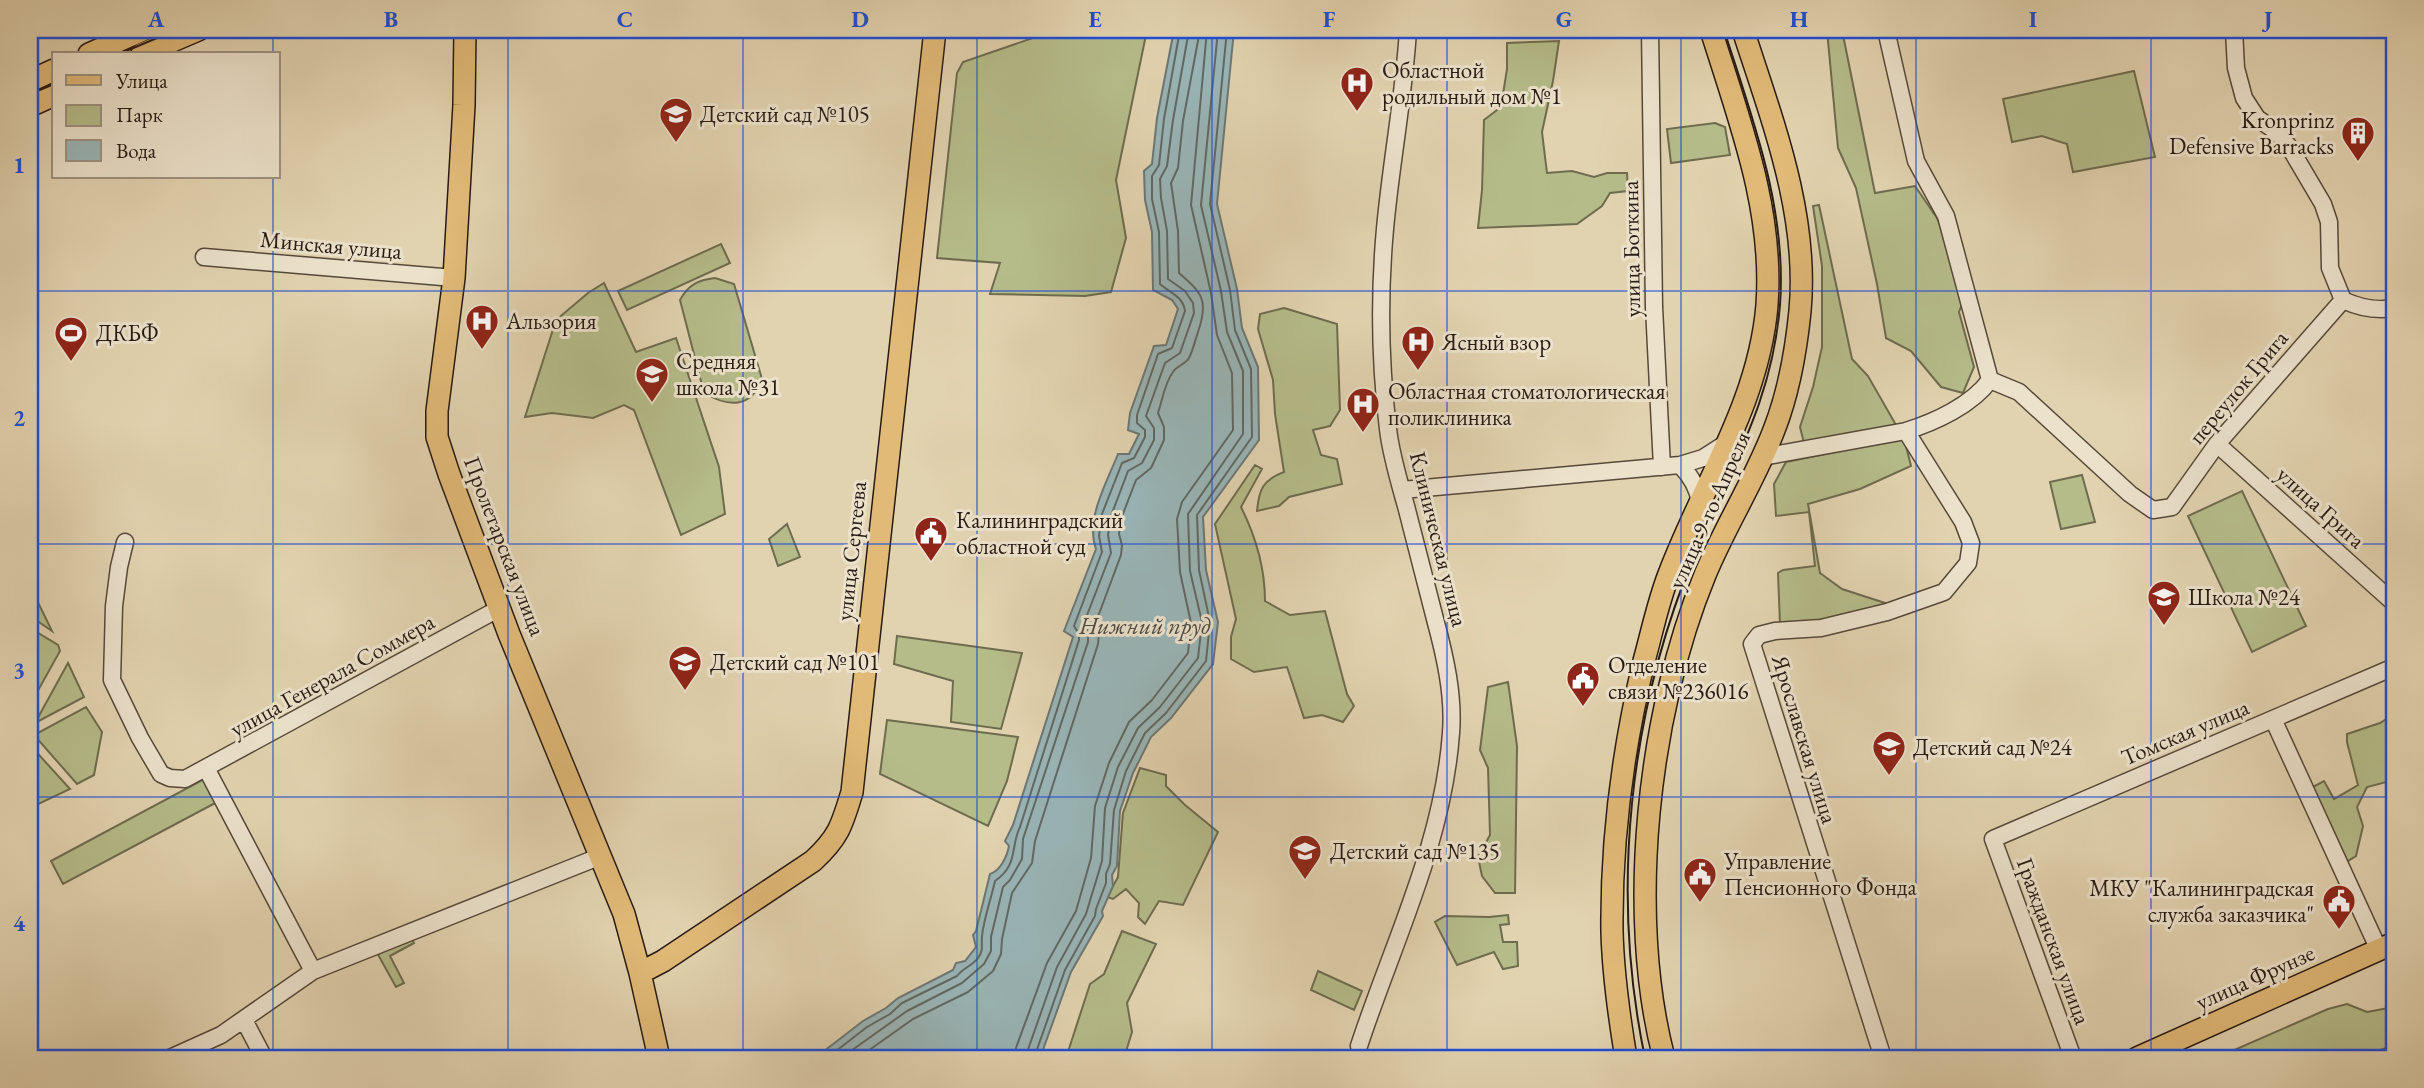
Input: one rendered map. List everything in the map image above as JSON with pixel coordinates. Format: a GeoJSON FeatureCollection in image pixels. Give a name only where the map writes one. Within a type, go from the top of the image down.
{"type":"FeatureCollection","features":[{"type":"Feature","properties":{"kind":"main road"},"geometry":{"type":"LineString","coordinates":[[94,52],[143,30]]}},
{"type":"Feature","properties":{"kind":"main road"},"geometry":{"type":"LineString","coordinates":[[147,52],[198,30]]}},
{"type":"Feature","properties":{"kind":"main road","name":"Пролетарская улица"},"geometry":{"type":"LineString","coordinates":[[465,30],[464,105],[454,278],[437,411],[437,437],[500,608],[624,914],[659,1058]]}},
{"type":"Feature","properties":{"kind":"main road","name":"улица Сергеева"},"geometry":{"type":"LineString","coordinates":[[640,973],[663,961],[813,860],[831,844],[842,824],[852,792],[935,30]]}},
{"type":"Feature","properties":{"kind":"main road","name":"улица 9-го Апреля"},"geometry":{"type":"LineString","coordinates":[[1626,1058],[1616,992],[1612,931],[1613,873],[1634,704],[1667,578],[1730,440],[1748,393],[1762,340],[1767,303],[1768,252],[1756,176],[1711,30]]}},
{"type":"Feature","properties":{"kind":"main road","name":"улица 9-го Апреля"},"geometry":{"type":"LineString","coordinates":[[1664,1058],[1653,1002],[1645,893],[1648,824],[1656,761],[1675,665],[1703,581],[1776,425],[1788,386],[1800,308],[1800,247],[1784,161],[1743,30]]}},
{"type":"Feature","properties":{"kind":"main road"},"geometry":{"type":"LineString","coordinates":[[30,82],[52,71]]}},
{"type":"Feature","properties":{"kind":"main road"},"geometry":{"type":"LineString","coordinates":[[30,106],[52,95]]}},
{"type":"Feature","properties":{"kind":"main road","name":"улица Фрунзе"},"geometry":{"type":"LineString","coordinates":[[2137,1058],[2387,947]]}},
{"type":"Feature","properties":{"kind":"street","name":"Клиническая улица"},"geometry":{"type":"LineString","coordinates":[[1359,1046],[1415,898],[1446,788],[1452,730],[1450,689],[1441,644],[1388,432],[1380,314],[1385,228],[1405,81],[1408,30]]}},
{"type":"Feature","properties":{"kind":"street","name":"улица Боткина"},"geometry":{"type":"LineString","coordinates":[[1650,30],[1654,307],[1662,467]]}},
{"type":"Feature","properties":{"kind":"street"},"geometry":{"type":"LineString","coordinates":[[1762,457],[1906,431],[1925,425],[1981,393],[1990,380],[1946,216],[1916,161],[1886,30]]}},
{"type":"Feature","properties":{"kind":"street"},"geometry":{"type":"LineString","coordinates":[[2234,30],[2236,68],[2244,98],[2257,118],[2277,132],[2290,148],[2323,204],[2329,222],[2330,268],[2343,300],[2375,310],[2394,309]]}},
{"type":"Feature","properties":{"kind":"street","name":"Минская улица"},"geometry":{"type":"LineString","coordinates":[[204,257],[454,278]]}},
{"type":"Feature","properties":{"kind":"street","name":"переулок Грига"},"geometry":{"type":"LineString","coordinates":[[1990,380],[2019,392],[2130,494],[2153,510],[2172,507],[2217,444],[2343,300]]}},
{"type":"Feature","properties":{"kind":"street"},"geometry":{"type":"LineString","coordinates":[[1776,425],[1786,442],[1802,450]]}},
{"type":"Feature","properties":{"kind":"street","name":"Ярославская улица"},"geometry":{"type":"LineString","coordinates":[[1883,1058],[1752,644],[1759,635],[1835,625],[1886,612],[1944,592],[1968,563],[1971,543],[1963,522],[1906,431]]}},
{"type":"Feature","properties":{"kind":"street"},"geometry":{"type":"LineString","coordinates":[[1402,489],[1680,465],[1703,458],[1730,440]]}},
{"type":"Feature","properties":{"kind":"street","name":"улица Грига"},"geometry":{"type":"LineString","coordinates":[[2217,444],[2394,603]]}},
{"type":"Feature","properties":{"kind":"street"},"geometry":{"type":"LineString","coordinates":[[1680,465],[1697,488],[1700,503]]}},
{"type":"Feature","properties":{"kind":"street","name":"улица Генерала Соммера"},"geometry":{"type":"LineString","coordinates":[[125,542],[114,607],[112,680],[121,702],[161,774],[170,778],[185,779],[500,608]]}},
{"type":"Feature","properties":{"kind":"street","name":"Томская улица"},"geometry":{"type":"LineString","coordinates":[[1993,839],[2394,667]]}},
{"type":"Feature","properties":{"kind":"street"},"geometry":{"type":"LineString","coordinates":[[2273,719],[2387,947]]}},
{"type":"Feature","properties":{"kind":"street"},"geometry":{"type":"LineString","coordinates":[[206,768],[313,971]]}},
{"type":"Feature","properties":{"kind":"street","name":"Гражданская улица"},"geometry":{"type":"LineString","coordinates":[[1993,839],[2073,1058]]}},
{"type":"Feature","properties":{"kind":"street"},"geometry":{"type":"LineString","coordinates":[[170,1058],[221,1035],[313,971],[600,856]]}},
{"type":"Feature","properties":{"kind":"street"},"geometry":{"type":"LineString","coordinates":[[244,1020],[264,1058]]}},
{"type":"Feature","properties":{"kind":"green space"},"geometry":{"type":"Polygon","coordinates":[[[1056,30],[1147,30],[1116,180],[1126,238],[1111,292],[1085,296],[990,294],[1000,263],[937,258],[957,73],[963,62],[1056,30]]]}},
{"type":"Feature","properties":{"kind":"green space"},"geometry":{"type":"Polygon","coordinates":[[[1827,30],[1838,30],[1840,35],[1843,35],[1875,193],[1915,186],[1937,218],[1949,245],[1964,299],[1959,312],[1974,367],[1963,393],[1941,387],[1911,351],[1886,338],[1856,188],[1838,148],[1827,30]]]}},
{"type":"Feature","properties":{"kind":"green space"},"geometry":{"type":"Polygon","coordinates":[[[1559,41],[1542,132],[1547,173],[1572,171],[1594,177],[1607,173],[1627,173],[1628,191],[1610,193],[1602,206],[1577,224],[1478,228],[1484,120],[1501,107],[1507,69],[1507,43],[1559,41]]]}},
{"type":"Feature","properties":{"kind":"green space"},"geometry":{"type":"Polygon","coordinates":[[[2134,71],[2155,157],[2073,172],[2067,144],[2042,136],[2012,142],[2003,99],[2134,71]]]}},
{"type":"Feature","properties":{"kind":"green space"},"geometry":{"type":"Polygon","coordinates":[[[1715,123],[1725,127],[1730,155],[1671,163],[1667,129],[1715,123]]]}},
{"type":"Feature","properties":{"kind":"green space"},"geometry":{"type":"Polygon","coordinates":[[[1819,205],[1852,359],[1868,376],[1896,425],[1804,443],[1800,427],[1822,347],[1822,266],[1813,206],[1819,205]]]}},
{"type":"Feature","properties":{"kind":"green space"},"geometry":{"type":"Polygon","coordinates":[[[721,244],[730,263],[627,310],[618,291],[721,244]]]}},
{"type":"Feature","properties":{"kind":"green space"},"geometry":{"type":"Polygon","coordinates":[[[715,278],[734,284],[762,379],[752,396],[738,403],[722,401],[704,393],[680,300],[694,284],[715,278]]]}},
{"type":"Feature","properties":{"kind":"green space"},"geometry":{"type":"Polygon","coordinates":[[[604,283],[636,352],[676,338],[719,467],[725,514],[681,535],[634,410],[624,405],[593,418],[552,413],[525,417],[556,320],[604,283]]]}},
{"type":"Feature","properties":{"kind":"green space"},"geometry":{"type":"Polygon","coordinates":[[[1284,308],[1337,324],[1340,410],[1330,426],[1313,430],[1321,455],[1337,459],[1342,484],[1289,497],[1279,506],[1257,511],[1263,486],[1271,478],[1284,472],[1273,380],[1258,329],[1260,314],[1284,308]]]}},
{"type":"Feature","properties":{"kind":"green space"},"geometry":{"type":"Polygon","coordinates":[[[1904,438],[1911,466],[1860,489],[1808,504],[1820,573],[1842,589],[1885,603],[1878,609],[1822,621],[1780,624],[1778,573],[1815,566],[1809,512],[1776,516],[1774,484],[1786,462],[1904,438]]]}},
{"type":"Feature","properties":{"kind":"green space"},"geometry":{"type":"Polygon","coordinates":[[[1255,465],[1262,469],[1241,507],[1259,552],[1265,601],[1290,615],[1325,611],[1347,694],[1354,706],[1343,722],[1322,715],[1304,718],[1287,667],[1254,672],[1231,659],[1231,637],[1236,619],[1215,524],[1255,465]]]}},
{"type":"Feature","properties":{"kind":"green space"},"geometry":{"type":"Polygon","coordinates":[[[2082,475],[2095,522],[2061,529],[2050,482],[2082,475]]]}},
{"type":"Feature","properties":{"kind":"green space"},"geometry":{"type":"Polygon","coordinates":[[[2242,491],[2306,626],[2252,652],[2188,516],[2242,491]]]}},
{"type":"Feature","properties":{"kind":"green space"},"geometry":{"type":"Polygon","coordinates":[[[787,524],[800,557],[778,566],[769,539],[787,524]]]}},
{"type":"Feature","properties":{"kind":"green space"},"geometry":{"type":"Polygon","coordinates":[[[30,586],[52,631],[30,616],[30,586]]]}},
{"type":"Feature","properties":{"kind":"green space"},"geometry":{"type":"Polygon","coordinates":[[[30,628],[58,645],[60,651],[30,705],[30,628]]]}},
{"type":"Feature","properties":{"kind":"green space"},"geometry":{"type":"Polygon","coordinates":[[[897,636],[1022,653],[1001,729],[951,722],[953,681],[894,664],[897,636]]]}},
{"type":"Feature","properties":{"kind":"green space"},"geometry":{"type":"Polygon","coordinates":[[[68,663],[84,697],[35,723],[68,663]]]}},
{"type":"Feature","properties":{"kind":"green space"},"geometry":{"type":"Polygon","coordinates":[[[1508,682],[1517,746],[1515,893],[1495,893],[1482,876],[1478,857],[1490,835],[1488,768],[1480,750],[1488,687],[1508,682]]]}},
{"type":"Feature","properties":{"kind":"green space"},"geometry":{"type":"Polygon","coordinates":[[[86,707],[102,732],[94,775],[77,784],[34,735],[86,707]]]}},
{"type":"Feature","properties":{"kind":"green space"},"geometry":{"type":"Polygon","coordinates":[[[2394,714],[2394,780],[2367,787],[2357,807],[2363,826],[2356,856],[2343,864],[2311,788],[2324,781],[2334,799],[2358,785],[2347,734],[2380,723],[2394,714]]]}},
{"type":"Feature","properties":{"kind":"green space"},"geometry":{"type":"Polygon","coordinates":[[[887,720],[1018,737],[1007,781],[988,826],[880,774],[887,720]]]}},
{"type":"Feature","properties":{"kind":"green space"},"geometry":{"type":"Polygon","coordinates":[[[30,745],[70,789],[30,808],[30,745]]]}},
{"type":"Feature","properties":{"kind":"green space"},"geometry":{"type":"Polygon","coordinates":[[[1140,768],[1166,775],[1166,786],[1218,832],[1183,905],[1159,901],[1145,924],[1138,917],[1139,903],[1126,889],[1113,899],[1107,897],[1118,877],[1123,813],[1140,768]]]}},
{"type":"Feature","properties":{"kind":"green space"},"geometry":{"type":"Polygon","coordinates":[[[206,778],[219,801],[63,884],[51,861],[206,778]]]}},
{"type":"Feature","properties":{"kind":"green space"},"geometry":{"type":"Polygon","coordinates":[[[1508,915],[1509,924],[1500,925],[1503,942],[1517,942],[1518,966],[1503,969],[1494,952],[1457,965],[1435,922],[1445,916],[1508,915]]]}},
{"type":"Feature","properties":{"kind":"green space"},"geometry":{"type":"Polygon","coordinates":[[[1122,931],[1156,944],[1127,1003],[1132,1032],[1124,1058],[1066,1058],[1090,984],[1104,974],[1122,931]]]}},
{"type":"Feature","properties":{"kind":"green space"},"geometry":{"type":"Polygon","coordinates":[[[410,936],[414,943],[390,956],[404,983],[396,987],[376,951],[410,936]]]}},
{"type":"Feature","properties":{"kind":"green space"},"geometry":{"type":"Polygon","coordinates":[[[1318,971],[1362,991],[1354,1010],[1311,990],[1318,971]]]}},
{"type":"Feature","properties":{"kind":"green space"},"geometry":{"type":"Polygon","coordinates":[[[2347,1004],[2367,1012],[2394,1007],[2394,1045],[2359,1058],[2216,1058],[2328,1009],[2347,1004]]]}},
{"type":"Feature","properties":{"kind":"water","name":"Нижний пруд"},"geometry":{"type":"Polygon","coordinates":[[[1174,30],[1234,30],[1217,204],[1237,289],[1242,328],[1258,367],[1259,440],[1203,517],[1206,570],[1218,622],[1213,664],[1171,718],[1151,737],[1133,773],[1120,811],[1117,866],[1112,875],[1113,886],[1102,911],[1103,916],[1071,972],[1040,1058],[815,1058],[898,998],[953,970],[956,963],[965,961],[976,947],[973,935],[990,874],[1000,867],[1007,855],[1009,846],[1005,841],[1013,825],[1073,637],[1064,631],[1096,549],[1093,537],[1095,513],[1118,454],[1129,454],[1139,434],[1128,430],[1130,413],[1154,346],[1166,345],[1178,309],[1172,300],[1153,290],[1152,232],[1145,200],[1144,171],[1152,164],[1157,118],[1174,30]]]}},
{"type":"Feature","properties":{"kind":"tram line"},"geometry":{"type":"LineString","coordinates":[[124,52],[176,30]]}},
{"type":"Feature","properties":{"kind":"tram line"},"geometry":{"type":"LineString","coordinates":[[1645,1058],[1634,995],[1628,867],[1632,803],[1641,740],[1654,677],[1672,616],[1694,556],[1759,404],[1775,341],[1780,305],[1781,269],[1773,200],[1756,131],[1724,30]]}},
{"type":"Feature","properties":{"kind":"tram line"},"geometry":{"type":"LineString","coordinates":[[30,94],[52,85]]}},
{"type":"Feature","properties":{"kind":"place","name":"Областной родильный дом №1"},"geometry":{"type":"Point","coordinates":[1357,113]}},
{"type":"Feature","properties":{"kind":"place","name":"Детский сад №105"},"geometry":{"type":"Point","coordinates":[676,144]}},
{"type":"Feature","properties":{"kind":"place","name":"Kronprinz Defensive Barracks"},"geometry":{"type":"Point","coordinates":[2358,163]}},
{"type":"Feature","properties":{"kind":"place","name":"Альзория"},"geometry":{"type":"Point","coordinates":[482,351]}},
{"type":"Feature","properties":{"kind":"place","name":"ДКБФ"},"geometry":{"type":"Point","coordinates":[71,363]}},
{"type":"Feature","properties":{"kind":"place","name":"Ясный взор"},"geometry":{"type":"Point","coordinates":[1418,372]}},
{"type":"Feature","properties":{"kind":"place","name":"Средняя школа №31"},"geometry":{"type":"Point","coordinates":[652,404]}},
{"type":"Feature","properties":{"kind":"place","name":"Областная стоматологическая поликлиника"},"geometry":{"type":"Point","coordinates":[1363,434]}},
{"type":"Feature","properties":{"kind":"place","name":"Калининградский областной суд"},"geometry":{"type":"Point","coordinates":[931,563]}},
{"type":"Feature","properties":{"kind":"place","name":"Школа №24"},"geometry":{"type":"Point","coordinates":[2164,627]}},
{"type":"Feature","properties":{"kind":"place","name":"Детский сад №101"},"geometry":{"type":"Point","coordinates":[685,692]}},
{"type":"Feature","properties":{"kind":"place","name":"Отделение связи №236016"},"geometry":{"type":"Point","coordinates":[1583,708]}},
{"type":"Feature","properties":{"kind":"place","name":"Детский сад №24"},"geometry":{"type":"Point","coordinates":[1889,777]}},
{"type":"Feature","properties":{"kind":"place","name":"Детский сад №135"},"geometry":{"type":"Point","coordinates":[1305,881]}},
{"type":"Feature","properties":{"kind":"place","name":"Управление Пенсионного Фонда"},"geometry":{"type":"Point","coordinates":[1700,904]}},
{"type":"Feature","properties":{"kind":"place","name":"МКУ \"Калининградская служба заказчика\""},"geometry":{"type":"Point","coordinates":[2339,931]}}]}
